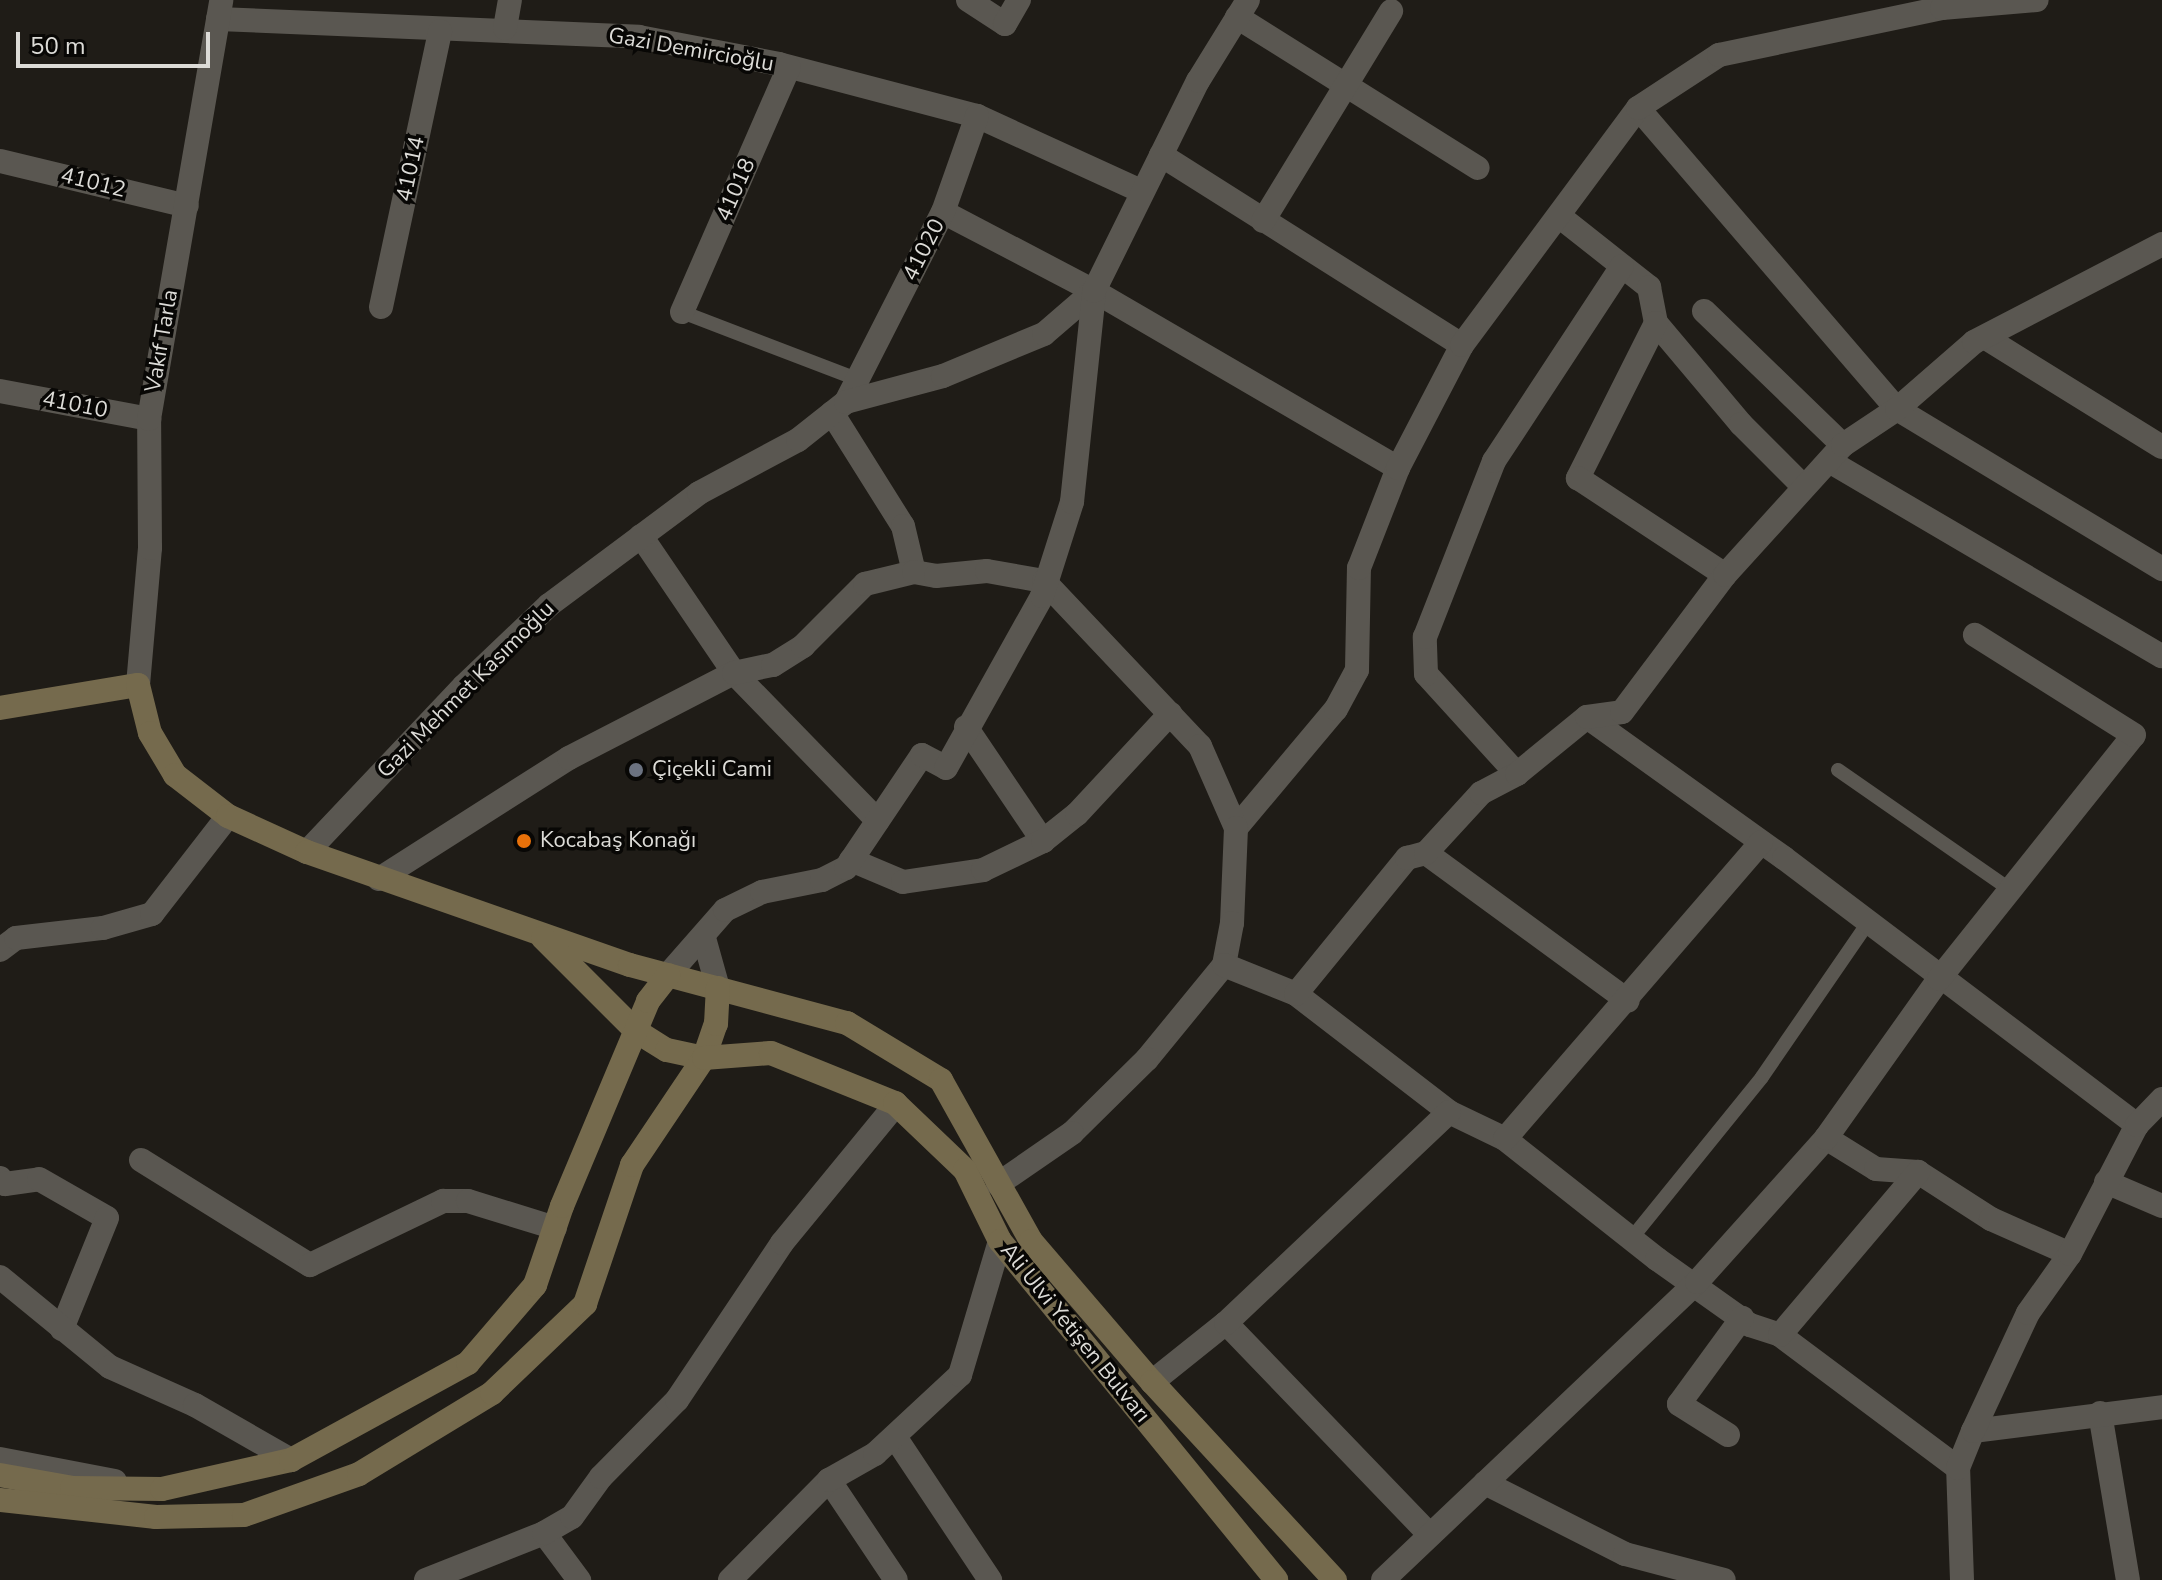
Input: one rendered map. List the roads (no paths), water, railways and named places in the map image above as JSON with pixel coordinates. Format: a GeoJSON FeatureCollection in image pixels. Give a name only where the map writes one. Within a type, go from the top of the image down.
{"type":"FeatureCollection","features":[{"type":"Feature","properties":{"kind":"main road"},"geometry":{"type":"LineString","coordinates":[[0,708],[138,685],[150,733],[175,775],[228,816],[307,852],[538,933],[668,975],[847,1023],[941,1080],[1031,1241],[1152,1382],[1335,1580]]}},
{"type":"Feature","properties":{"kind":"main road","name":"Ali Ulvi Yetişen Bulvarı"},"geometry":{"type":"LineString","coordinates":[[538,933],[636,1031],[667,1050],[704,1058],[771,1053],[896,1104],[965,1170],[1000,1241],[1276,1580]]}},
{"type":"Feature","properties":{"kind":"main road"},"geometry":{"type":"LineString","coordinates":[[0,1475],[72,1488],[162,1489],[291,1460],[468,1363],[535,1285],[555,1228],[648,1001],[668,975]]}},
{"type":"Feature","properties":{"kind":"main road"},"geometry":{"type":"LineString","coordinates":[[0,1500],[156,1517],[244,1515],[359,1474],[492,1393],[585,1304],[632,1165],[704,1058],[716,1024],[718,988]]}},
{"type":"Feature","properties":{"kind":"street"},"geometry":{"type":"LineString","coordinates":[[505,28],[510,0]]}},
{"type":"Feature","properties":{"kind":"street"},"geometry":{"type":"LineString","coordinates":[[968,0],[1005,24],[1019,0]]}},
{"type":"Feature","properties":{"kind":"street"},"geometry":{"type":"LineString","coordinates":[[1236,828],[1336,709],[1357,670],[1359,568],[1398,468],[1462,345],[1638,108],[1719,55],[1942,8],[2037,0]]}},
{"type":"Feature","properties":{"kind":"street"},"geometry":{"type":"LineString","coordinates":[[668,975],[704,938],[725,910],[762,892],[822,880],[851,860],[922,755],[946,768],[966,727],[1042,596],[1044,581],[1072,502],[1079,463],[1094,291],[1141,191],[1242,9],[1345,85],[1478,168]]}},
{"type":"Feature","properties":{"kind":"street","name":"Gazi Demircioğlu"},"geometry":{"type":"LineString","coordinates":[[220,10],[440,31],[505,28],[639,37],[789,67],[977,116],[1141,191]]}},
{"type":"Feature","properties":{"kind":"street","name":"Vakıf Tarla"},"geometry":{"type":"LineString","coordinates":[[138,685],[150,548],[149,419],[220,10]]}},
{"type":"Feature","properties":{"kind":"street"},"geometry":{"type":"LineString","coordinates":[[1263,221],[1391,11]]}},
{"type":"Feature","properties":{"kind":"street","name":"41014"},"geometry":{"type":"LineString","coordinates":[[381,307],[440,31]]}},
{"type":"Feature","properties":{"kind":"street","name":"41018"},"geometry":{"type":"LineString","coordinates":[[682,312],[789,67]]}},
{"type":"Feature","properties":{"kind":"street"},"geometry":{"type":"LineString","coordinates":[[1638,108],[1897,409],[2162,569]]}},
{"type":"Feature","properties":{"kind":"street","name":"41020"},"geometry":{"type":"LineString","coordinates":[[839,407],[859,380],[943,212],[977,116]]}},
{"type":"Feature","properties":{"kind":"street"},"geometry":{"type":"LineString","coordinates":[[1161,155],[1462,345]]}},
{"type":"Feature","properties":{"kind":"street","name":"41012"},"geometry":{"type":"LineString","coordinates":[[0,161],[187,206]]}},
{"type":"Feature","properties":{"kind":"street"},"geometry":{"type":"LineString","coordinates":[[943,212],[1094,291],[1398,468]]}},
{"type":"Feature","properties":{"kind":"street"},"geometry":{"type":"LineString","coordinates":[[1559,216],[1649,287],[1656,323],[1741,424],[1804,487]]}},
{"type":"Feature","properties":{"kind":"street"},"geometry":{"type":"LineString","coordinates":[[1296,994],[1407,858],[1426,853],[1481,793],[1517,774],[1587,717],[1622,712],[1725,575],[1836,453],[1897,409],[1974,342],[2162,244]]}},
{"type":"Feature","properties":{"kind":"street"},"geometry":{"type":"LineString","coordinates":[[1517,774],[1426,674],[1425,637],[1494,461],[1622,266]]}},
{"type":"Feature","properties":{"kind":"street","name":"Gazi Mehmet Kasımoğlu"},"geometry":{"type":"LineString","coordinates":[[307,852],[528,625],[699,493],[798,440],[839,407],[943,376],[1044,334],[1094,291]]}},
{"type":"Feature","properties":{"kind":"street"},"geometry":{"type":"LineString","coordinates":[[1704,311],[1836,453],[2162,656]]}},
{"type":"Feature","properties":{"kind":"street"},"geometry":{"type":"LineString","coordinates":[[1656,323],[1578,478],[1725,575]]}},
{"type":"Feature","properties":{"kind":"street"},"geometry":{"type":"LineString","coordinates":[[1986,338],[2162,447]]}},
{"type":"Feature","properties":{"kind":"street","name":"41010"},"geometry":{"type":"LineString","coordinates":[[0,391],[149,419]]}},
{"type":"Feature","properties":{"kind":"street"},"geometry":{"type":"LineString","coordinates":[[839,407],[903,526],[914,572]]}},
{"type":"Feature","properties":{"kind":"street"},"geometry":{"type":"LineString","coordinates":[[641,536],[734,673],[878,821]]}},
{"type":"Feature","properties":{"kind":"street"},"geometry":{"type":"LineString","coordinates":[[379,879],[569,758],[734,673],[773,665],[803,646],[865,584],[914,572],[936,576],[987,571],[1044,581],[1200,746],[1236,828],[1232,923],[1224,965],[1147,1059],[1072,1133],[998,1184]]}},
{"type":"Feature","properties":{"kind":"street"},"geometry":{"type":"LineString","coordinates":[[1383,1580],[1697,1282],[1826,1138],[1939,979],[2134,735],[1975,635]]}},
{"type":"Feature","properties":{"kind":"street"},"geometry":{"type":"LineString","coordinates":[[851,860],[903,882],[983,870],[1043,841],[1077,814],[1170,714]]}},
{"type":"Feature","properties":{"kind":"street"},"geometry":{"type":"LineString","coordinates":[[1587,717],[1761,842],[1939,979],[2137,1125]]}},
{"type":"Feature","properties":{"kind":"street"},"geometry":{"type":"LineString","coordinates":[[966,727],[1043,841]]}},
{"type":"Feature","properties":{"kind":"street"},"geometry":{"type":"LineString","coordinates":[[0,950],[16,938],[103,928],[152,914],[228,816]]}},
{"type":"Feature","properties":{"kind":"street"},"geometry":{"type":"LineString","coordinates":[[1505,1139],[1628,1001],[1761,842]]}},
{"type":"Feature","properties":{"kind":"street"},"geometry":{"type":"LineString","coordinates":[[1426,853],[1628,1001]]}},
{"type":"Feature","properties":{"kind":"street"},"geometry":{"type":"LineString","coordinates":[[704,938],[718,988]]}},
{"type":"Feature","properties":{"kind":"street"},"geometry":{"type":"LineString","coordinates":[[1224,965],[1296,994],[1449,1112],[1505,1139],[1631,1239],[1697,1282],[1742,1318],[1780,1335],[1958,1468]]}},
{"type":"Feature","properties":{"kind":"street"},"geometry":{"type":"LineString","coordinates":[[1962,1580],[1958,1468],[1973,1431],[2028,1313],[2070,1254],[2137,1125],[2162,1099]]}},
{"type":"Feature","properties":{"kind":"street"},"geometry":{"type":"LineString","coordinates":[[426,1580],[544,1533],[572,1517],[601,1477],[677,1400],[782,1243],[896,1104]]}},
{"type":"Feature","properties":{"kind":"street"},"geometry":{"type":"LineString","coordinates":[[1152,1382],[1226,1323],[1449,1112]]}},
{"type":"Feature","properties":{"kind":"street"},"geometry":{"type":"LineString","coordinates":[[1826,1138],[1876,1169],[1918,1172],[1991,1219],[2070,1254]]}},
{"type":"Feature","properties":{"kind":"street"},"geometry":{"type":"LineString","coordinates":[[141,1160],[310,1265],[443,1201],[468,1201],[555,1228]]}},
{"type":"Feature","properties":{"kind":"street"},"geometry":{"type":"LineString","coordinates":[[1780,1335],[1918,1172]]}},
{"type":"Feature","properties":{"kind":"street"},"geometry":{"type":"LineString","coordinates":[[0,1178],[5,1184],[39,1179],[107,1218],[62,1329]]}},
{"type":"Feature","properties":{"kind":"street"},"geometry":{"type":"LineString","coordinates":[[2106,1182],[2162,1206]]}},
{"type":"Feature","properties":{"kind":"street"},"geometry":{"type":"LineString","coordinates":[[730,1580],[829,1480],[895,1437],[960,1375],[1000,1241]]}},
{"type":"Feature","properties":{"kind":"street"},"geometry":{"type":"LineString","coordinates":[[0,1277],[110,1367],[195,1405],[291,1460]]}},
{"type":"Feature","properties":{"kind":"street"},"geometry":{"type":"LineString","coordinates":[[1728,1435],[1679,1404],[1742,1318]]}},
{"type":"Feature","properties":{"kind":"street"},"geometry":{"type":"LineString","coordinates":[[1226,1323],[1430,1535]]}},
{"type":"Feature","properties":{"kind":"street"},"geometry":{"type":"LineString","coordinates":[[1973,1431],[2162,1407]]}},
{"type":"Feature","properties":{"kind":"street"},"geometry":{"type":"LineString","coordinates":[[2100,1413],[2128,1580]]}},
{"type":"Feature","properties":{"kind":"street"},"geometry":{"type":"LineString","coordinates":[[895,1437],[990,1580]]}},
{"type":"Feature","properties":{"kind":"street"},"geometry":{"type":"LineString","coordinates":[[0,1459],[162,1489]]}},
{"type":"Feature","properties":{"kind":"street"},"geometry":{"type":"LineString","coordinates":[[829,1480],[896,1580]]}},
{"type":"Feature","properties":{"kind":"street"},"geometry":{"type":"LineString","coordinates":[[1485,1483],[1625,1554],[1724,1580]]}},
{"type":"Feature","properties":{"kind":"street"},"geometry":{"type":"LineString","coordinates":[[544,1533],[579,1580]]}},
{"type":"Feature","properties":{"kind":"lane"},"geometry":{"type":"LineString","coordinates":[[682,312],[859,380]]}},
{"type":"Feature","properties":{"kind":"lane"},"geometry":{"type":"LineString","coordinates":[[1838,770],[2012,891]]}},
{"type":"Feature","properties":{"kind":"lane"},"geometry":{"type":"LineString","coordinates":[[1631,1239],[1762,1077],[1867,924]]}},
{"type":"Feature","properties":{"kind":"place","name":"Çiçekli Cami"},"geometry":{"type":"Point","coordinates":[636,770]}},
{"type":"Feature","properties":{"kind":"place","name":"Kocabaş Konağı"},"geometry":{"type":"Point","coordinates":[524,841]}}]}
